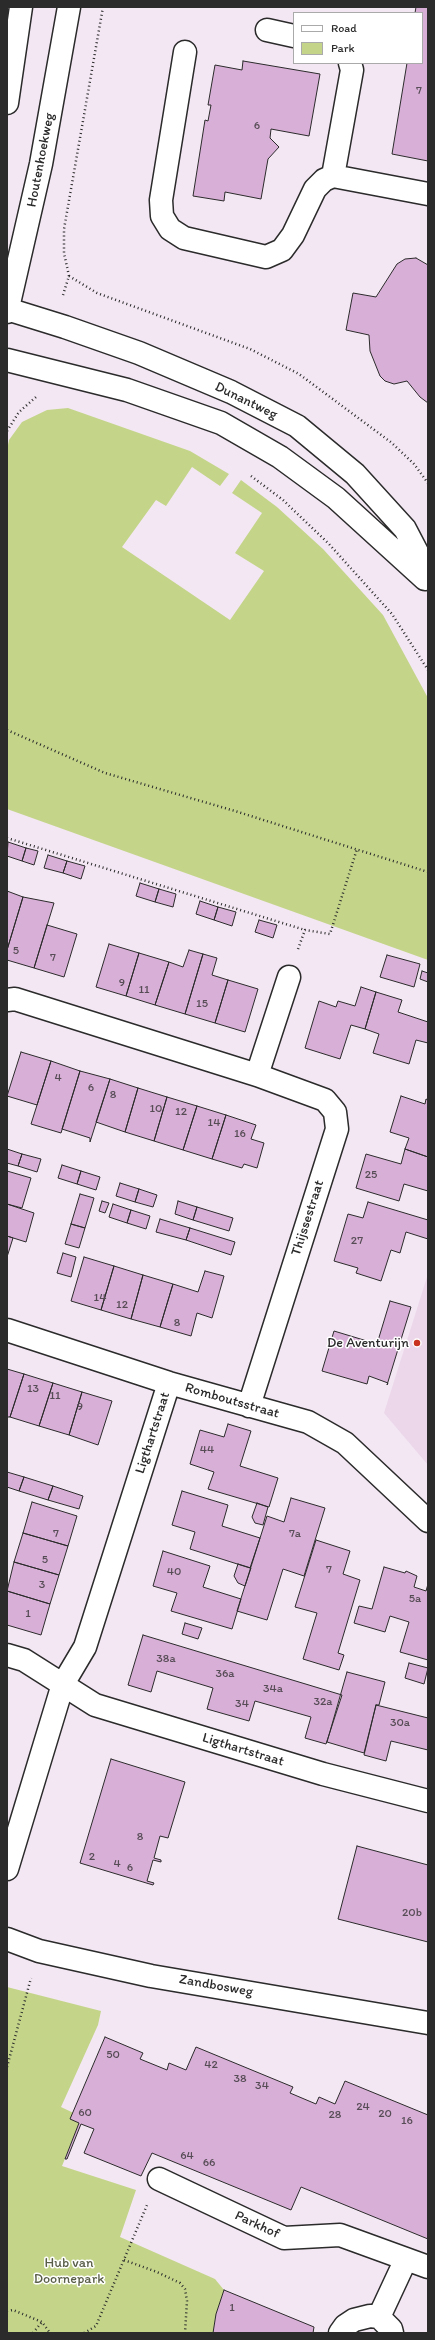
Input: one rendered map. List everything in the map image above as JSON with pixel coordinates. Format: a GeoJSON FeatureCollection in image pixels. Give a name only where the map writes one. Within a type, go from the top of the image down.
{"type":"FeatureCollection","features":[{"type":"Feature","properties":{"kind":"street"},"geometry":{"type":"LineString","coordinates":[[7,103],[21,7]]}},
{"type":"Feature","properties":{"kind":"street","name":"Houtenhoekweg"},"geometry":{"type":"LineString","coordinates":[[7,310],[41,164],[69,7]]}},
{"type":"Feature","properties":{"kind":"street"},"geometry":{"type":"LineString","coordinates":[[267,30],[293,36]]}},
{"type":"Feature","properties":{"kind":"street"},"geometry":{"type":"LineString","coordinates":[[185,52],[161,200],[162,216],[170,229],[184,238],[266,257],[282,250],[293,235],[315,189],[324,180],[333,176],[428,194]]}},
{"type":"Feature","properties":{"kind":"street"},"geometry":{"type":"LineString","coordinates":[[333,176],[352,70],[350,64]]}},
{"type":"Feature","properties":{"kind":"street","name":"Dunantweg"},"geometry":{"type":"LineString","coordinates":[[7,310],[139,353],[231,392],[297,426],[354,474],[405,529],[428,573]]}},
{"type":"Feature","properties":{"kind":"street"},"geometry":{"type":"LineString","coordinates":[[7,360],[127,390],[221,423],[280,457],[336,498],[428,581]]}},
{"type":"Feature","properties":{"kind":"street"},"geometry":{"type":"LineString","coordinates":[[257,1075],[290,977]]}},
{"type":"Feature","properties":{"kind":"street","name":"Thijssestraat"},"geometry":{"type":"LineString","coordinates":[[7,1000],[15,999],[257,1075],[325,1100],[335,1112],[337,1129],[249,1406]]}},
{"type":"Feature","properties":{"kind":"street","name":"Romboutsstraat"},"geometry":{"type":"LineString","coordinates":[[7,1330],[169,1383],[308,1422],[346,1443],[428,1521]]}},
{"type":"Feature","properties":{"kind":"street","name":"Ligthartstraat"},"geometry":{"type":"LineString","coordinates":[[7,1869],[63,1684],[85,1647],[169,1383]]}},
{"type":"Feature","properties":{"kind":"street"},"geometry":{"type":"LineString","coordinates":[[7,1655],[24,1660],[63,1684]]}},
{"type":"Feature","properties":{"kind":"street","name":"Ligthartstraat"},"geometry":{"type":"LineString","coordinates":[[63,1684],[95,1705],[323,1774],[428,1801]]}},
{"type":"Feature","properties":{"kind":"street","name":"Zandbosweg"},"geometry":{"type":"LineString","coordinates":[[7,1939],[39,1951],[151,1976],[428,2024]]}},
{"type":"Feature","properties":{"kind":"street","name":"Parkhof"},"geometry":{"type":"LineString","coordinates":[[159,2179],[284,2238],[340,2235],[428,2267]]}},
{"type":"Feature","properties":{"kind":"street"},"geometry":{"type":"LineString","coordinates":[[340,2333],[345,2326],[354,2320],[370,2316],[385,2325],[406,2259]]}},
{"type":"Feature","properties":{"kind":"path"},"geometry":{"type":"LineString","coordinates":[[102,7],[64,229],[64,253],[69,276],[97,294],[250,349],[299,374],[392,443],[414,464],[428,483]]}},
{"type":"Feature","properties":{"kind":"path"},"geometry":{"type":"LineString","coordinates":[[7,431],[19,412],[36,399],[42,398]]}},
{"type":"Feature","properties":{"kind":"path"},"geometry":{"type":"LineString","coordinates":[[248,474],[283,500],[329,544],[392,614],[428,670]]}},
{"type":"Feature","properties":{"kind":"path"},"geometry":{"type":"LineString","coordinates":[[7,730],[105,773],[428,872]]}},
{"type":"Feature","properties":{"kind":"path"},"geometry":{"type":"LineString","coordinates":[[7,838],[305,930],[330,934],[357,849]]}},
{"type":"Feature","properties":{"kind":"path"},"geometry":{"type":"LineString","coordinates":[[290,977],[305,930]]}},
{"type":"Feature","properties":{"kind":"path"},"geometry":{"type":"LineString","coordinates":[[7,2066],[39,1951]]}},
{"type":"Feature","properties":{"kind":"path"},"geometry":{"type":"LineString","coordinates":[[84,2333],[96,2326],[159,2179]]}},
{"type":"Feature","properties":{"kind":"path"},"geometry":{"type":"LineString","coordinates":[[124,2260],[157,2272],[180,2284],[185,2289],[187,2301],[185,2333]]}},
{"type":"Feature","properties":{"kind":"path"},"geometry":{"type":"LineString","coordinates":[[7,2311],[13,2310],[42,2322],[50,2333]]}},
{"type":"Feature","properties":{"kind":"path"},"geometry":{"type":"LineString","coordinates":[[33,2333],[42,2322]]}},
{"type":"Feature","properties":{"kind":"shaded area","name":"De Aventurijn"},"geometry":{"type":"Polygon","coordinates":[[[428,1274],[428,1465],[384,1413],[428,1274]]]}},
{"type":"Feature","properties":{"kind":"green space"},"geometry":{"type":"Polygon","coordinates":[[[68,408],[190,451],[229,474],[220,486],[192,467],[166,506],[156,500],[122,547],[230,620],[264,571],[235,553],[262,513],[232,493],[241,480],[277,507],[323,549],[383,615],[428,698],[428,960],[7,809],[7,450],[9,440],[22,422],[47,410],[68,408]]]}},
{"type":"Feature","properties":{"kind":"green space","name":"Hub van Doornepark"},"geometry":{"type":"Polygon","coordinates":[[[7,1987],[101,2011],[98,2025],[61,2107],[82,2117],[62,2166],[136,2190],[120,2237],[215,2279],[224,2290],[215,2320],[214,2333],[7,2333],[7,1987]]]}},
{"type":"Feature","properties":{"kind":"building"},"geometry":{"type":"Polygon","coordinates":[[[416,7],[428,7],[428,161],[392,154],[407,64],[423,64],[423,12],[415,12],[416,7]]]}},
{"type":"Feature","properties":{"kind":"building"},"geometry":{"type":"Polygon","coordinates":[[[243,61],[320,74],[309,136],[271,129],[270,138],[279,147],[268,159],[261,199],[225,192],[224,201],[193,196],[205,120],[208,121],[211,105],[208,105],[215,65],[242,70],[243,61]]]}},
{"type":"Feature","properties":{"kind":"building"},"geometry":{"type":"Polygon","coordinates":[[[416,258],[428,265],[428,403],[420,397],[407,381],[394,384],[385,381],[380,376],[370,351],[369,335],[346,330],[353,293],[376,297],[397,264],[405,259],[416,258]]]}},
{"type":"Feature","properties":{"kind":"building"},"geometry":{"type":"Polygon","coordinates":[[[8,842],[26,848],[22,861],[7,856],[8,842]]]}},
{"type":"Feature","properties":{"kind":"building"},"geometry":{"type":"Polygon","coordinates":[[[26,848],[38,851],[34,865],[22,861],[26,848]]]}},
{"type":"Feature","properties":{"kind":"building"},"geometry":{"type":"Polygon","coordinates":[[[48,855],[67,861],[63,873],[44,868],[48,855]]]}},
{"type":"Feature","properties":{"kind":"building"},"geometry":{"type":"Polygon","coordinates":[[[67,861],[85,866],[81,879],[63,873],[67,861]]]}},
{"type":"Feature","properties":{"kind":"building"},"geometry":{"type":"Polygon","coordinates":[[[140,883],[159,889],[155,902],[136,896],[140,883]]]}},
{"type":"Feature","properties":{"kind":"building"},"geometry":{"type":"Polygon","coordinates":[[[159,889],[176,894],[173,907],[155,902],[159,889]]]}},
{"type":"Feature","properties":{"kind":"building"},"geometry":{"type":"Polygon","coordinates":[[[7,891],[23,897],[7,950],[7,891]]]}},
{"type":"Feature","properties":{"kind":"building"},"geometry":{"type":"Polygon","coordinates":[[[23,897],[54,903],[34,968],[7,960],[7,950],[23,897]]]}},
{"type":"Feature","properties":{"kind":"building"},"geometry":{"type":"Polygon","coordinates":[[[200,901],[218,907],[214,920],[196,914],[200,901]]]}},
{"type":"Feature","properties":{"kind":"building"},"geometry":{"type":"Polygon","coordinates":[[[218,907],[236,912],[232,926],[214,920],[218,907]]]}},
{"type":"Feature","properties":{"kind":"building"},"geometry":{"type":"Polygon","coordinates":[[[259,920],[277,925],[273,938],[255,932],[259,920]]]}},
{"type":"Feature","properties":{"kind":"building"},"geometry":{"type":"Polygon","coordinates":[[[47,925],[77,934],[64,977],[34,968],[47,925]]]}},
{"type":"Feature","properties":{"kind":"building"},"geometry":{"type":"Polygon","coordinates":[[[109,944],[139,953],[126,996],[96,987],[109,944]]]}},
{"type":"Feature","properties":{"kind":"building"},"geometry":{"type":"Polygon","coordinates":[[[189,950],[203,954],[185,1014],[155,1005],[169,962],[183,967],[189,950]]]}},
{"type":"Feature","properties":{"kind":"building"},"geometry":{"type":"Polygon","coordinates":[[[139,953],[169,962],[155,1005],[126,996],[139,953]]]}},
{"type":"Feature","properties":{"kind":"building"},"geometry":{"type":"Polygon","coordinates":[[[203,954],[217,958],[212,975],[228,980],[215,1023],[185,1014],[203,954]]]}},
{"type":"Feature","properties":{"kind":"building"},"geometry":{"type":"Polygon","coordinates":[[[387,955],[420,964],[414,987],[380,977],[387,955]]]}},
{"type":"Feature","properties":{"kind":"building"},"geometry":{"type":"Polygon","coordinates":[[[422,971],[428,973],[428,982],[420,979],[422,971]]]}},
{"type":"Feature","properties":{"kind":"building"},"geometry":{"type":"Polygon","coordinates":[[[228,980],[258,989],[245,1032],[215,1023],[228,980]]]}},
{"type":"Feature","properties":{"kind":"building"},"geometry":{"type":"Polygon","coordinates":[[[361,987],[376,992],[365,1029],[351,1025],[340,1059],[305,1048],[319,1001],[336,1007],[338,1001],[355,1006],[361,987]]]}},
{"type":"Feature","properties":{"kind":"building"},"geometry":{"type":"Polygon","coordinates":[[[376,992],[402,1000],[398,1012],[428,1022],[428,1043],[416,1040],[409,1064],[373,1053],[379,1034],[365,1029],[376,992]]]}},
{"type":"Feature","properties":{"kind":"building"},"geometry":{"type":"Polygon","coordinates":[[[21,1052],[51,1061],[37,1105],[7,1096],[21,1052]]]}},
{"type":"Feature","properties":{"kind":"building"},"geometry":{"type":"Polygon","coordinates":[[[51,1061],[80,1071],[61,1133],[31,1124],[51,1061]]]}},
{"type":"Feature","properties":{"kind":"building"},"geometry":{"type":"Polygon","coordinates":[[[80,1071],[110,1079],[90,1142],[90,1138],[62,1129],[80,1071]]]}},
{"type":"Feature","properties":{"kind":"building"},"geometry":{"type":"Polygon","coordinates":[[[110,1079],[138,1088],[125,1132],[96,1122],[110,1079]]]}},
{"type":"Feature","properties":{"kind":"building"},"geometry":{"type":"Polygon","coordinates":[[[138,1088],[167,1097],[154,1141],[125,1132],[138,1088]]]}},
{"type":"Feature","properties":{"kind":"building"},"geometry":{"type":"Polygon","coordinates":[[[401,1096],[425,1104],[426,1099],[428,1100],[428,1157],[405,1149],[409,1138],[390,1132],[401,1096]]]}},
{"type":"Feature","properties":{"kind":"building"},"geometry":{"type":"Polygon","coordinates":[[[167,1097],[197,1106],[183,1150],[154,1141],[167,1097]]]}},
{"type":"Feature","properties":{"kind":"building"},"geometry":{"type":"Polygon","coordinates":[[[197,1106],[226,1115],[212,1159],[183,1150],[197,1106]]]}},
{"type":"Feature","properties":{"kind":"building"},"geometry":{"type":"Polygon","coordinates":[[[226,1115],[256,1125],[251,1139],[264,1143],[257,1168],[244,1164],[242,1168],[212,1159],[226,1115]]]}},
{"type":"Feature","properties":{"kind":"building"},"geometry":{"type":"Polygon","coordinates":[[[7,1149],[22,1154],[18,1166],[7,1163],[7,1149]]]}},
{"type":"Feature","properties":{"kind":"building"},"geometry":{"type":"Polygon","coordinates":[[[405,1149],[428,1157],[428,1191],[404,1184],[399,1201],[356,1188],[366,1154],[401,1164],[405,1149]]]}},
{"type":"Feature","properties":{"kind":"building"},"geometry":{"type":"Polygon","coordinates":[[[22,1154],[41,1159],[37,1172],[18,1166],[22,1154]]]}},
{"type":"Feature","properties":{"kind":"building"},"geometry":{"type":"Polygon","coordinates":[[[62,1165],[81,1171],[77,1184],[58,1178],[62,1165]]]}},
{"type":"Feature","properties":{"kind":"building"},"geometry":{"type":"Polygon","coordinates":[[[7,1171],[31,1178],[22,1208],[7,1204],[7,1171]]]}},
{"type":"Feature","properties":{"kind":"building"},"geometry":{"type":"Polygon","coordinates":[[[81,1171],[100,1177],[96,1190],[77,1184],[81,1171]]]}},
{"type":"Feature","properties":{"kind":"building"},"geometry":{"type":"Polygon","coordinates":[[[120,1183],[139,1189],[135,1202],[116,1196],[120,1183]]]}},
{"type":"Feature","properties":{"kind":"building"},"geometry":{"type":"Polygon","coordinates":[[[139,1189],[157,1195],[153,1207],[135,1202],[139,1189]]]}},
{"type":"Feature","properties":{"kind":"building"},"geometry":{"type":"Polygon","coordinates":[[[80,1194],[94,1198],[85,1228],[71,1224],[80,1194]]]}},
{"type":"Feature","properties":{"kind":"building"},"geometry":{"type":"Polygon","coordinates":[[[102,1201],[109,1203],[105,1213],[99,1211],[102,1201]]]}},
{"type":"Feature","properties":{"kind":"building"},"geometry":{"type":"Polygon","coordinates":[[[178,1201],[197,1207],[193,1220],[175,1214],[178,1201]]]}},
{"type":"Feature","properties":{"kind":"building"},"geometry":{"type":"Polygon","coordinates":[[[368,1202],[428,1220],[428,1239],[406,1232],[400,1253],[391,1250],[381,1281],[356,1273],[358,1268],[334,1261],[348,1214],[363,1218],[368,1202]]]}},
{"type":"Feature","properties":{"kind":"building"},"geometry":{"type":"Polygon","coordinates":[[[7,1204],[34,1213],[26,1242],[7,1236],[7,1204]]]}},
{"type":"Feature","properties":{"kind":"building"},"geometry":{"type":"Polygon","coordinates":[[[113,1204],[131,1210],[127,1223],[109,1217],[113,1204]]]}},
{"type":"Feature","properties":{"kind":"building"},"geometry":{"type":"Polygon","coordinates":[[[197,1207],[233,1218],[229,1231],[193,1220],[197,1207]]]}},
{"type":"Feature","properties":{"kind":"building"},"geometry":{"type":"Polygon","coordinates":[[[131,1210],[150,1216],[146,1229],[127,1223],[131,1210]]]}},
{"type":"Feature","properties":{"kind":"building"},"geometry":{"type":"Polygon","coordinates":[[[160,1219],[190,1228],[186,1240],[156,1232],[160,1219]]]}},
{"type":"Feature","properties":{"kind":"building"},"geometry":{"type":"Polygon","coordinates":[[[71,1224],[85,1228],[79,1248],[65,1244],[71,1224]]]}},
{"type":"Feature","properties":{"kind":"building"},"geometry":{"type":"Polygon","coordinates":[[[190,1228],[235,1242],[231,1255],[186,1240],[190,1228]]]}},
{"type":"Feature","properties":{"kind":"building"},"geometry":{"type":"Polygon","coordinates":[[[7,1236],[13,1238],[7,1257],[7,1236]]]}},
{"type":"Feature","properties":{"kind":"building"},"geometry":{"type":"Polygon","coordinates":[[[63,1253],[76,1257],[71,1277],[57,1273],[63,1253]]]}},
{"type":"Feature","properties":{"kind":"building"},"geometry":{"type":"Polygon","coordinates":[[[84,1257],[114,1266],[101,1310],[71,1301],[84,1257]]]}},
{"type":"Feature","properties":{"kind":"building"},"geometry":{"type":"Polygon","coordinates":[[[114,1266],[143,1275],[131,1319],[101,1310],[114,1266]]]}},
{"type":"Feature","properties":{"kind":"building"},"geometry":{"type":"Polygon","coordinates":[[[205,1271],[224,1276],[212,1318],[197,1313],[191,1336],[160,1327],[173,1284],[198,1292],[205,1271]]]}},
{"type":"Feature","properties":{"kind":"building"},"geometry":{"type":"Polygon","coordinates":[[[143,1275],[173,1284],[160,1327],[131,1319],[143,1275]]]}},
{"type":"Feature","properties":{"kind":"building"},"geometry":{"type":"Polygon","coordinates":[[[390,1301],[411,1307],[388,1383],[369,1376],[367,1384],[322,1371],[334,1331],[377,1344],[390,1301]]]}},
{"type":"Feature","properties":{"kind":"building"},"geometry":{"type":"Polygon","coordinates":[[[7,1369],[24,1374],[10,1417],[7,1417],[7,1369]]]}},
{"type":"Feature","properties":{"kind":"building"},"geometry":{"type":"Polygon","coordinates":[[[24,1374],[53,1383],[39,1426],[10,1417],[24,1374]]]}},
{"type":"Feature","properties":{"kind":"building"},"geometry":{"type":"Polygon","coordinates":[[[53,1383],[82,1392],[69,1435],[39,1426],[53,1383]]]}},
{"type":"Feature","properties":{"kind":"building"},"geometry":{"type":"Polygon","coordinates":[[[82,1392],[112,1401],[98,1445],[69,1435],[82,1392]]]}},
{"type":"Feature","properties":{"kind":"building"},"geometry":{"type":"Polygon","coordinates":[[[228,1424],[251,1431],[240,1466],[278,1478],[269,1507],[208,1489],[214,1472],[190,1464],[200,1430],[224,1437],[228,1424]]]}},
{"type":"Feature","properties":{"kind":"building"},"geometry":{"type":"Polygon","coordinates":[[[7,1472],[24,1477],[19,1491],[7,1487],[7,1472]]]}},
{"type":"Feature","properties":{"kind":"building"},"geometry":{"type":"Polygon","coordinates":[[[24,1477],[53,1486],[48,1500],[19,1491],[24,1477]]]}},
{"type":"Feature","properties":{"kind":"building"},"geometry":{"type":"Polygon","coordinates":[[[53,1486],[83,1496],[79,1509],[48,1500],[53,1486]]]}},
{"type":"Feature","properties":{"kind":"building"},"geometry":{"type":"Polygon","coordinates":[[[182,1491],[228,1505],[222,1526],[260,1538],[250,1568],[190,1549],[195,1532],[172,1525],[182,1491]]]}},
{"type":"Feature","properties":{"kind":"building"},"geometry":{"type":"Polygon","coordinates":[[[291,1498],[325,1508],[304,1576],[283,1569],[267,1620],[237,1611],[267,1516],[284,1522],[291,1498]]]}},
{"type":"Feature","properties":{"kind":"building"},"geometry":{"type":"Polygon","coordinates":[[[32,1502],[77,1516],[68,1546],[23,1533],[32,1502]]]}},
{"type":"Feature","properties":{"kind":"building"},"geometry":{"type":"Polygon","coordinates":[[[257,1503],[268,1507],[263,1525],[255,1523],[252,1517],[257,1503]]]}},
{"type":"Feature","properties":{"kind":"building"},"geometry":{"type":"Polygon","coordinates":[[[23,1533],[68,1546],[59,1575],[14,1562],[23,1533]]]}},
{"type":"Feature","properties":{"kind":"building"},"geometry":{"type":"Polygon","coordinates":[[[316,1540],[350,1551],[343,1574],[360,1580],[338,1653],[344,1655],[339,1670],[303,1659],[317,1613],[295,1607],[316,1540]]]}},
{"type":"Feature","properties":{"kind":"building"},"geometry":{"type":"Polygon","coordinates":[[[163,1551],[210,1566],[203,1587],[241,1599],[232,1629],[171,1611],[177,1593],[153,1586],[163,1551]]]}},
{"type":"Feature","properties":{"kind":"building"},"geometry":{"type":"Polygon","coordinates":[[[14,1562],[59,1575],[50,1604],[7,1591],[14,1562]]]}},
{"type":"Feature","properties":{"kind":"building"},"geometry":{"type":"Polygon","coordinates":[[[238,1564],[251,1568],[245,1586],[238,1583],[234,1576],[238,1564]]]}},
{"type":"Feature","properties":{"kind":"building"},"geometry":{"type":"Polygon","coordinates":[[[384,1567],[405,1573],[406,1571],[417,1576],[414,1587],[426,1591],[428,1584],[428,1660],[400,1652],[409,1622],[390,1616],[385,1632],[354,1623],[359,1606],[372,1609],[384,1567]]]}},
{"type":"Feature","properties":{"kind":"building"},"geometry":{"type":"Polygon","coordinates":[[[7,1591],[50,1604],[41,1635],[7,1625],[7,1591]]]}},
{"type":"Feature","properties":{"kind":"building"},"geometry":{"type":"Polygon","coordinates":[[[185,1623],[202,1628],[198,1639],[182,1634],[185,1623]]]}},
{"type":"Feature","properties":{"kind":"building"},"geometry":{"type":"Polygon","coordinates":[[[143,1635],[342,1695],[326,1744],[305,1738],[311,1717],[255,1701],[249,1721],[207,1709],[213,1688],[157,1671],[151,1692],[128,1685],[143,1635]]]}},
{"type":"Feature","properties":{"kind":"building"},"geometry":{"type":"Polygon","coordinates":[[[409,1663],[428,1668],[424,1684],[405,1678],[409,1663]]]}},
{"type":"Feature","properties":{"kind":"building"},"geometry":{"type":"Polygon","coordinates":[[[347,1672],[385,1682],[379,1705],[376,1705],[364,1753],[327,1742],[347,1672]]]}},
{"type":"Feature","properties":{"kind":"building"},"geometry":{"type":"Polygon","coordinates":[[[376,1705],[428,1718],[428,1750],[391,1741],[386,1761],[364,1755],[376,1705]]]}},
{"type":"Feature","properties":{"kind":"building"},"geometry":{"type":"Polygon","coordinates":[[[111,1759],[185,1782],[168,1838],[160,1836],[154,1858],[161,1860],[161,1862],[153,1860],[147,1881],[154,1883],[153,1885],[80,1863],[111,1759]]]}},
{"type":"Feature","properties":{"kind":"building"},"geometry":{"type":"Polygon","coordinates":[[[357,1846],[428,1865],[428,1942],[338,1919],[357,1846]]]}},
{"type":"Feature","properties":{"kind":"building"},"geometry":{"type":"Polygon","coordinates":[[[105,2037],[143,2053],[140,2059],[167,2070],[169,2063],[186,2070],[196,2047],[293,2087],[290,2093],[316,2104],[319,2097],[335,2104],[345,2081],[428,2115],[428,2239],[301,2187],[291,2210],[152,2153],[141,2176],[84,2153],[94,2129],[81,2124],[67,2159],[65,2159],[79,2123],[70,2119],[105,2037]]]}},
{"type":"Feature","properties":{"kind":"building"},"geometry":{"type":"Polygon","coordinates":[[[224,2290],[314,2327],[313,2333],[213,2333],[216,2314],[224,2290]]]}},
{"type":"Feature","properties":{"kind":"place","name":"De Aventurijn"},"geometry":{"type":"Point","coordinates":[417,1343]}}]}
